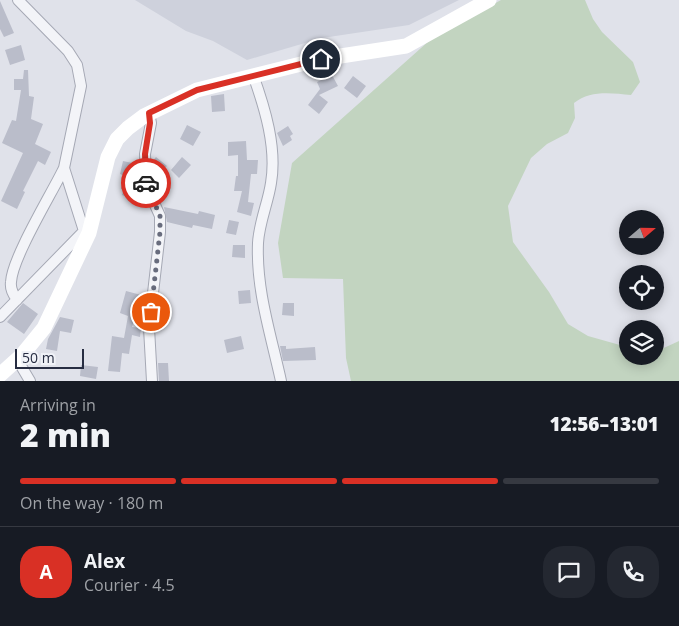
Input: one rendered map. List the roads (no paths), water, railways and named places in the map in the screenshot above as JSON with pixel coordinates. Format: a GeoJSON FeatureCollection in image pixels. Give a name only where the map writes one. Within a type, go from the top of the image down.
{"type":"FeatureCollection","features":[{"type":"Feature","properties":{"kind":"street"},"geometry":{"type":"LineString","coordinates":[[17,300],[11,290],[10,281],[18,259],[64,168],[81,86],[77,65],[68,51],[18,0]]}},
{"type":"Feature","properties":{"kind":"street"},"geometry":{"type":"LineString","coordinates":[[0,375],[44,328],[87,232],[108,156],[117,139],[128,128],[149,113],[197,90],[321,59],[406,46],[489,0]]}},
{"type":"Feature","properties":{"kind":"street"},"geometry":{"type":"LineString","coordinates":[[254,75],[265,108],[272,163],[272,181],[258,241],[260,287],[281,381]]}},
{"type":"Feature","properties":{"kind":"street"},"geometry":{"type":"LineString","coordinates":[[149,113],[150,123],[145,154],[146,185],[160,216],[160,232],[149,328],[152,381]]}},
{"type":"Feature","properties":{"kind":"street"},"geometry":{"type":"LineString","coordinates":[[64,168],[87,232]]}},
{"type":"Feature","properties":{"kind":"street"},"geometry":{"type":"LineString","coordinates":[[0,317],[87,232]]}},
{"type":"Feature","properties":{"kind":"street"},"geometry":{"type":"LineString","coordinates":[[17,359],[30,381]]}}]}
